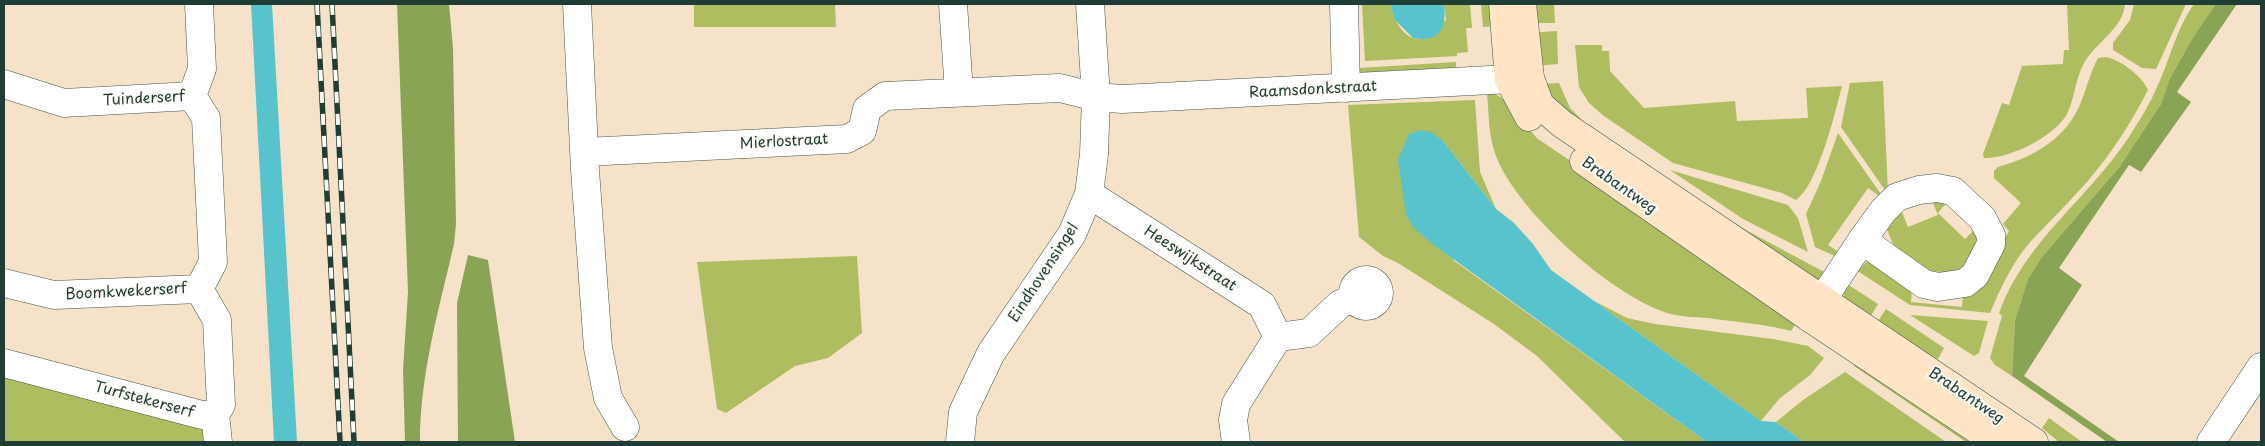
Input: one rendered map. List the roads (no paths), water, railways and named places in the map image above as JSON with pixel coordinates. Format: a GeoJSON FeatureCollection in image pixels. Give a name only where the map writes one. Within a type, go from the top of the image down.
{"type":"FeatureCollection","features":[{"type":"Feature","properties":{"kind":"street","name":"Tuinderserf"},"geometry":{"type":"LineString","coordinates":[[4,84],[64,103],[192,96],[202,69],[199,4]]}},
{"type":"Feature","properties":{"kind":"street"},"geometry":{"type":"LineString","coordinates":[[578,4],[585,152],[598,348],[608,398],[625,427]]}},
{"type":"Feature","properties":{"kind":"street"},"geometry":{"type":"LineString","coordinates":[[953,4],[959,92]]}},
{"type":"Feature","properties":{"kind":"street","name":"Eindhovensingel"},"geometry":{"type":"LineString","coordinates":[[960,442],[963,412],[991,353],[1072,234],[1089,194],[1094,154],[1096,97],[1090,4]]}},
{"type":"Feature","properties":{"kind":"street"},"geometry":{"type":"LineString","coordinates":[[1344,4],[1346,88]]}},
{"type":"Feature","properties":{"kind":"street","name":"Brabantweg"},"geometry":{"type":"LineString","coordinates":[[1503,4],[1520,79],[1540,105],[1562,124],[1816,308],[1996,442]]}},
{"type":"Feature","properties":{"kind":"street","name":"Brabantweg"},"geometry":{"type":"LineString","coordinates":[[1520,79],[1522,4]]}},
{"type":"Feature","properties":{"kind":"street","name":"Raamsdonkstraat"},"geometry":{"type":"LineString","coordinates":[[1096,97],[1122,99],[1520,79]]}},
{"type":"Feature","properties":{"kind":"street","name":"Mierlostraat"},"geometry":{"type":"LineString","coordinates":[[585,152],[847,139],[862,131],[868,109],[884,96],[1060,88],[1096,97]]}},
{"type":"Feature","properties":{"kind":"street","name":"Boomkwekerserf"},"geometry":{"type":"LineString","coordinates":[[4,283],[54,295],[199,289],[213,262],[206,118],[192,96]]}},
{"type":"Feature","properties":{"kind":"street"},"geometry":{"type":"LineString","coordinates":[[1816,308],[1862,240],[1883,210],[1898,198],[1919,190],[1937,188],[1953,191],[1982,218],[1992,235],[1991,244],[1975,275],[1965,283],[1938,287],[1924,284],[1862,240]]}},
{"type":"Feature","properties":{"kind":"street","name":"Heeswijkstraat"},"geometry":{"type":"LineString","coordinates":[[1089,194],[1262,305],[1278,336]]}},
{"type":"Feature","properties":{"kind":"street","name":"Turfstekerserf"},"geometry":{"type":"LineString","coordinates":[[4,362],[202,415],[215,414],[221,405],[218,320],[199,289]]}},
{"type":"Feature","properties":{"kind":"street"},"geometry":{"type":"LineString","coordinates":[[1236,442],[1233,420],[1236,404],[1278,336],[1309,333],[1340,304],[1354,298]]}},
{"type":"Feature","properties":{"kind":"street","name":"Brabantweg"},"geometry":{"type":"LineString","coordinates":[[1816,308],[2034,442]]}},
{"type":"Feature","properties":{"kind":"street"},"geometry":{"type":"LineString","coordinates":[[2210,442],[2261,367]]}},
{"type":"Feature","properties":{"kind":"street"},"geometry":{"type":"LineString","coordinates":[[215,414],[218,442]]}},
{"type":"Feature","properties":{"kind":"water"},"geometry":{"type":"Polygon","coordinates":[[[251,4],[272,4],[297,442],[274,442],[251,4]]]}},
{"type":"Feature","properties":{"kind":"water"},"geometry":{"type":"Polygon","coordinates":[[[1390,4],[1444,4],[1443,27],[1440,32],[1430,38],[1413,38],[1395,20],[1390,4]]]}},
{"type":"Feature","properties":{"kind":"water"},"geometry":{"type":"Polygon","coordinates":[[[1422,130],[1431,132],[1443,141],[1496,209],[1513,222],[1533,244],[1551,270],[1761,421],[1776,422],[1802,441],[1813,442],[1707,442],[1431,243],[1413,227],[1406,215],[1398,160],[1409,134],[1422,130]]]}},
{"type":"Feature","properties":{"kind":"railway"},"geometry":{"type":"LineString","coordinates":[[317,4],[340,442]]}},
{"type":"Feature","properties":{"kind":"railway"},"geometry":{"type":"LineString","coordinates":[[332,4],[354,442]]}}]}
